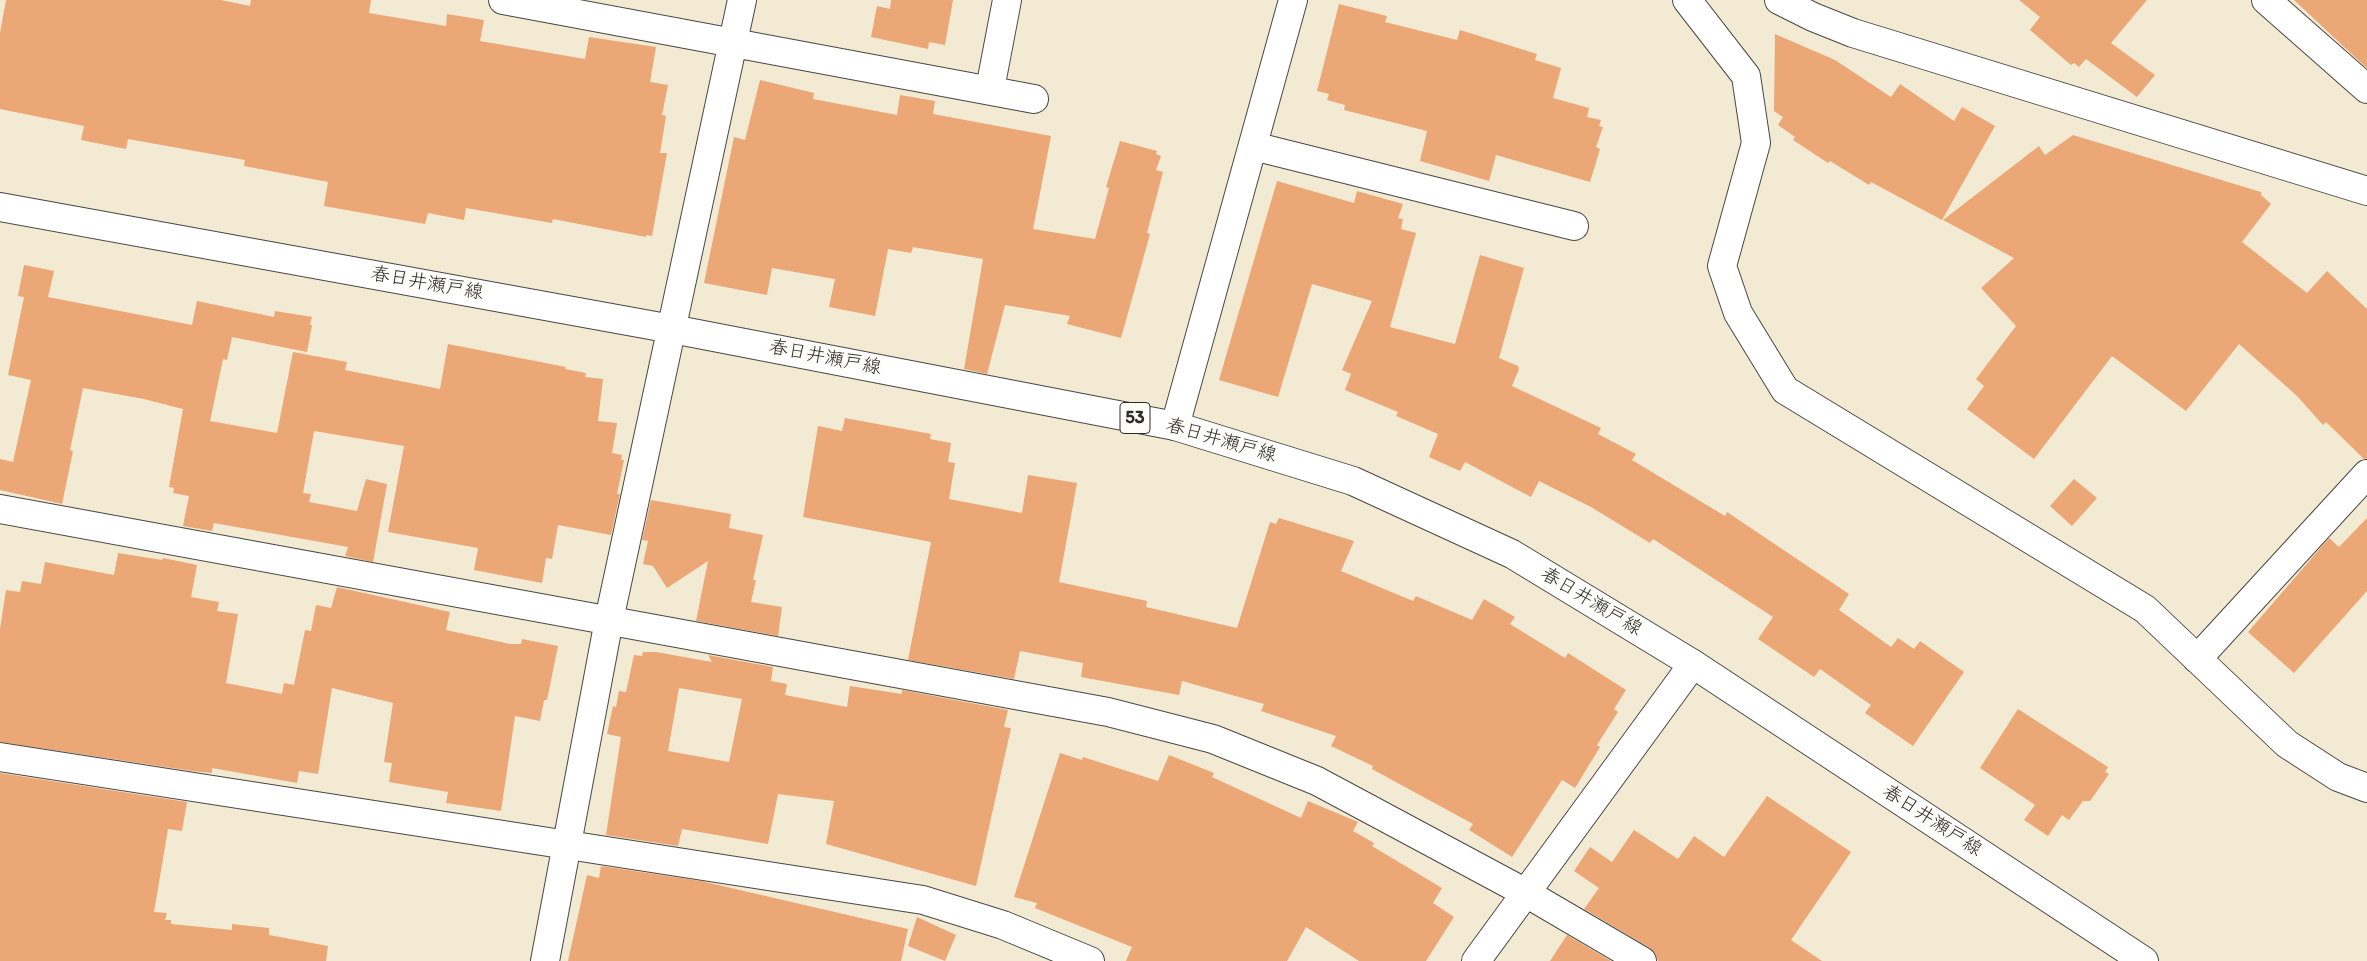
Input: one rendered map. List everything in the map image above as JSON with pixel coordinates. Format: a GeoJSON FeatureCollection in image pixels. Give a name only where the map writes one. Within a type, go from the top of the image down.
{"type":"FeatureCollection","features":[{"type":"Feature","properties":{"kind":"street"},"geometry":{"type":"LineString","coordinates":[[503,0],[990,89],[1034,99]]}},
{"type":"Feature","properties":{"kind":"street"},"geometry":{"type":"LineString","coordinates":[[545,961],[608,620],[742,0]]}},
{"type":"Feature","properties":{"kind":"street"},"geometry":{"type":"LineString","coordinates":[[990,89],[1007,0]]}},
{"type":"Feature","properties":{"kind":"street"},"geometry":{"type":"LineString","coordinates":[[1176,426],[1293,0]]}},
{"type":"Feature","properties":{"kind":"street"},"geometry":{"type":"LineString","coordinates":[[1687,0],[1746,76],[1756,143],[1722,266],[1738,313],[1786,390],[2146,609],[2286,744],[2338,777],[2367,788]]}},
{"type":"Feature","properties":{"kind":"street"},"geometry":{"type":"LineString","coordinates":[[1779,0],[1813,18],[1853,34],[2367,191]]}},
{"type":"Feature","properties":{"kind":"street"},"geometry":{"type":"LineString","coordinates":[[2266,0],[2367,89]]}},
{"type":"Feature","properties":{"kind":"street"},"geometry":{"type":"LineString","coordinates":[[1253,146],[1574,226]]}},
{"type":"Feature","properties":{"kind":"street","name":"春日井瀬戸線"},"geometry":{"type":"LineString","coordinates":[[0,207],[672,329],[1176,426],[1353,481],[1512,554],[1693,664],[2144,961]]}},
{"type":"Feature","properties":{"kind":"street"},"geometry":{"type":"LineString","coordinates":[[2197,659],[2367,474]]}},
{"type":"Feature","properties":{"kind":"street"},"geometry":{"type":"LineString","coordinates":[[0,509],[1108,712],[1213,740],[1317,781],[1526,893],[1642,961]]}},
{"type":"Feature","properties":{"kind":"street"},"geometry":{"type":"LineString","coordinates":[[1476,961],[1693,664]]}},
{"type":"Feature","properties":{"kind":"street"},"geometry":{"type":"LineString","coordinates":[[0,757],[923,900],[1003,925],[1090,961]]}},
{"type":"Feature","properties":{"kind":"building"},"geometry":{"type":"Polygon","coordinates":[[[6,0],[221,0],[250,6],[251,0],[371,0],[369,13],[446,26],[447,14],[484,20],[480,41],[585,59],[589,37],[656,47],[650,82],[668,85],[662,115],[666,116],[660,153],[667,153],[652,236],[646,235],[646,237],[553,219],[552,223],[466,208],[464,220],[428,213],[425,224],[324,206],[328,182],[244,166],[245,160],[128,139],[126,149],[81,140],[84,126],[0,109],[0,33],[6,0]]]}},
{"type":"Feature","properties":{"kind":"building"},"geometry":{"type":"Polygon","coordinates":[[[891,0],[953,0],[945,45],[929,42],[928,49],[871,37],[877,6],[890,9],[891,0]]]}},
{"type":"Feature","properties":{"kind":"building"},"geometry":{"type":"Polygon","coordinates":[[[2019,0],[2147,0],[2111,43],[2155,75],[2137,97],[2086,59],[2079,67],[2074,63],[2071,65],[2030,30],[2040,17],[2019,0]]]}},
{"type":"Feature","properties":{"kind":"building"},"geometry":{"type":"Polygon","coordinates":[[[2294,0],[2367,0],[2367,68],[2359,61],[2294,0]]]}},
{"type":"Feature","properties":{"kind":"building"},"geometry":{"type":"Polygon","coordinates":[[[1339,4],[1387,16],[1385,22],[1457,40],[1460,30],[1537,54],[1535,60],[1561,68],[1553,98],[1589,108],[1587,117],[1601,120],[1599,126],[1603,127],[1596,147],[1600,149],[1590,182],[1496,155],[1489,181],[1420,161],[1427,131],[1344,110],[1345,105],[1327,100],[1329,94],[1317,91],[1339,4]]]}},
{"type":"Feature","properties":{"kind":"building"},"geometry":{"type":"Polygon","coordinates":[[[1775,34],[1835,60],[1891,97],[1900,84],[1954,121],[1962,107],[1995,126],[1942,220],[1871,182],[1869,185],[1830,161],[1828,163],[1793,140],[1795,137],[1778,125],[1783,117],[1774,111],[1775,34]]]}},
{"type":"Feature","properties":{"kind":"building"},"geometry":{"type":"Polygon","coordinates":[[[760,80],[814,93],[813,99],[897,115],[900,95],[935,101],[933,114],[1051,136],[1033,229],[1095,239],[1109,188],[1106,187],[1120,141],[1157,151],[1156,154],[1161,156],[1156,170],[1163,172],[1147,233],[1150,234],[1121,338],[1067,324],[1070,316],[1005,305],[987,374],[964,369],[983,259],[913,247],[911,253],[888,249],[875,316],[829,307],[835,279],[772,268],[767,295],[704,283],[734,137],[745,140],[760,80]]]}},
{"type":"Feature","properties":{"kind":"building"},"geometry":{"type":"Polygon","coordinates":[[[2073,135],[2261,192],[2261,195],[2271,204],[2242,242],[2307,293],[2327,271],[2367,309],[2367,459],[2364,459],[2326,422],[2323,425],[2297,396],[2239,344],[2186,411],[2112,356],[2034,459],[1967,409],[1984,386],[1976,379],[2016,326],[1981,288],[2014,258],[1943,220],[2039,146],[2045,155],[2073,135]]]}},
{"type":"Feature","properties":{"kind":"building"},"geometry":{"type":"Polygon","coordinates":[[[1277,181],[1354,203],[1357,191],[1403,204],[1398,218],[1403,219],[1401,229],[1416,233],[1390,327],[1455,344],[1480,255],[1524,268],[1499,358],[1518,366],[1519,369],[1512,386],[1601,428],[1598,434],[1636,454],[1632,460],[1725,516],[1727,512],[1849,594],[1839,610],[1891,647],[1898,638],[1914,649],[1920,641],[1964,672],[1913,746],[1865,713],[1871,705],[1820,669],[1814,677],[1758,639],[1773,617],[1653,539],[1650,543],[1591,507],[1539,481],[1531,497],[1465,462],[1460,471],[1429,457],[1438,434],[1396,416],[1398,412],[1345,390],[1351,374],[1342,370],[1372,301],[1312,284],[1278,397],[1219,380],[1277,181]]]}},
{"type":"Feature","properties":{"kind":"building"},"geometry":{"type":"Polygon","coordinates":[[[24,265],[54,271],[48,297],[192,325],[197,301],[274,317],[275,311],[312,317],[307,352],[232,337],[227,360],[223,359],[210,421],[277,433],[293,352],[347,362],[345,370],[440,389],[448,344],[566,367],[565,369],[586,373],[585,377],[603,379],[598,421],[617,423],[612,453],[622,455],[621,460],[624,460],[617,494],[620,494],[611,535],[558,525],[552,559],[546,558],[542,583],[474,570],[478,548],[388,532],[404,446],[314,431],[303,493],[311,494],[309,502],[357,511],[366,479],[387,484],[373,562],[345,556],[348,547],[214,523],[212,531],[183,526],[189,496],[173,493],[174,488],[169,487],[183,409],[144,399],[83,388],[70,450],[73,451],[62,504],[0,490],[0,459],[13,462],[31,380],[8,375],[24,297],[18,296],[24,265]]]}},
{"type":"Feature","properties":{"kind":"building"},"geometry":{"type":"Polygon","coordinates":[[[845,418],[931,434],[930,439],[951,443],[948,462],[955,463],[949,499],[1022,513],[1028,475],[1077,483],[1059,582],[1147,601],[1146,607],[1237,628],[1270,522],[1276,524],[1279,518],[1354,541],[1341,571],[1413,601],[1416,596],[1472,620],[1484,599],[1515,617],[1510,624],[1565,658],[1568,653],[1626,690],[1614,709],[1618,712],[1597,745],[1600,747],[1575,788],[1562,780],[1512,857],[1469,830],[1473,824],[1372,769],[1373,766],[1331,746],[1336,736],[1261,711],[1264,704],[1182,681],[1179,695],[1081,677],[1083,663],[1020,651],[1014,679],[908,660],[931,542],[803,517],[818,426],[842,431],[845,418]]]}},
{"type":"Feature","properties":{"kind":"building"},"geometry":{"type":"Polygon","coordinates":[[[2074,479],[2097,498],[2072,526],[2050,506],[2074,479]]]}},
{"type":"Feature","properties":{"kind":"building"},"geometry":{"type":"Polygon","coordinates":[[[651,500],[731,514],[729,528],[763,535],[753,580],[756,580],[751,602],[782,607],[778,636],[696,621],[708,561],[667,588],[653,566],[643,564],[648,541],[642,540],[651,500]]]}},
{"type":"Feature","properties":{"kind":"building"},"geometry":{"type":"Polygon","coordinates":[[[2367,518],[2367,591],[2294,673],[2248,632],[2329,538],[2339,547],[2367,518]]]}},
{"type":"Feature","properties":{"kind":"building"},"geometry":{"type":"Polygon","coordinates":[[[118,553],[162,560],[163,558],[197,565],[191,597],[219,602],[217,611],[238,614],[226,683],[282,694],[284,683],[294,685],[305,630],[311,631],[316,605],[331,608],[337,587],[450,612],[446,630],[510,644],[521,644],[522,639],[558,646],[547,700],[544,700],[540,721],[515,716],[501,811],[446,803],[448,792],[389,782],[392,763],[384,762],[393,703],[332,688],[318,774],[299,771],[297,783],[212,768],[212,773],[192,771],[0,742],[0,629],[6,590],[20,592],[22,581],[41,584],[45,562],[114,575],[118,553]]]}},
{"type":"Feature","properties":{"kind":"building"},"geometry":{"type":"Polygon","coordinates":[[[643,652],[656,652],[712,662],[708,655],[773,667],[771,681],[787,684],[785,695],[847,707],[850,686],[902,694],[902,690],[1008,710],[1004,727],[1011,728],[976,886],[826,844],[834,801],[778,794],[768,844],[682,829],[678,846],[606,835],[621,737],[607,734],[613,706],[616,707],[619,691],[626,692],[634,655],[642,656],[643,652]],[[679,688],[668,751],[729,762],[742,699],[679,688]]]}},
{"type":"Feature","properties":{"kind":"building"},"geometry":{"type":"Polygon","coordinates":[[[2018,709],[2108,767],[2105,772],[2109,774],[2090,801],[2083,801],[2069,820],[2062,815],[2048,836],[2024,820],[2035,805],[1980,768],[2018,709]]]}},
{"type":"Feature","properties":{"kind":"building"},"geometry":{"type":"Polygon","coordinates":[[[1060,753],[1082,760],[1083,757],[1158,781],[1169,755],[1214,773],[1212,777],[1301,818],[1308,801],[1358,822],[1353,831],[1374,843],[1372,846],[1442,888],[1433,903],[1454,917],[1426,961],[1359,961],[1306,927],[1287,961],[1126,961],[1132,947],[1035,908],[1037,903],[1014,897],[1060,753]]]}},
{"type":"Feature","properties":{"kind":"building"},"geometry":{"type":"Polygon","coordinates":[[[0,773],[187,802],[182,831],[168,829],[154,912],[167,913],[165,920],[171,920],[171,924],[232,930],[232,924],[269,928],[269,935],[328,946],[326,961],[0,961],[0,773]]]}},
{"type":"Feature","properties":{"kind":"building"},"geometry":{"type":"Polygon","coordinates":[[[1767,796],[1851,852],[1791,940],[1822,961],[1658,961],[1655,953],[1650,948],[1584,909],[1599,888],[1574,871],[1590,847],[1612,862],[1634,830],[1678,859],[1694,836],[1724,857],[1767,796]]]}},
{"type":"Feature","properties":{"kind":"building"},"geometry":{"type":"Polygon","coordinates":[[[601,866],[701,881],[908,929],[901,961],[568,961],[587,875],[599,878],[601,866]]]}},
{"type":"Feature","properties":{"kind":"building"},"geometry":{"type":"Polygon","coordinates":[[[917,917],[956,935],[945,961],[908,946],[917,917]]]}},
{"type":"Feature","properties":{"kind":"building"},"geometry":{"type":"Polygon","coordinates":[[[1567,935],[1611,961],[1550,961],[1567,935]]]}}]}
